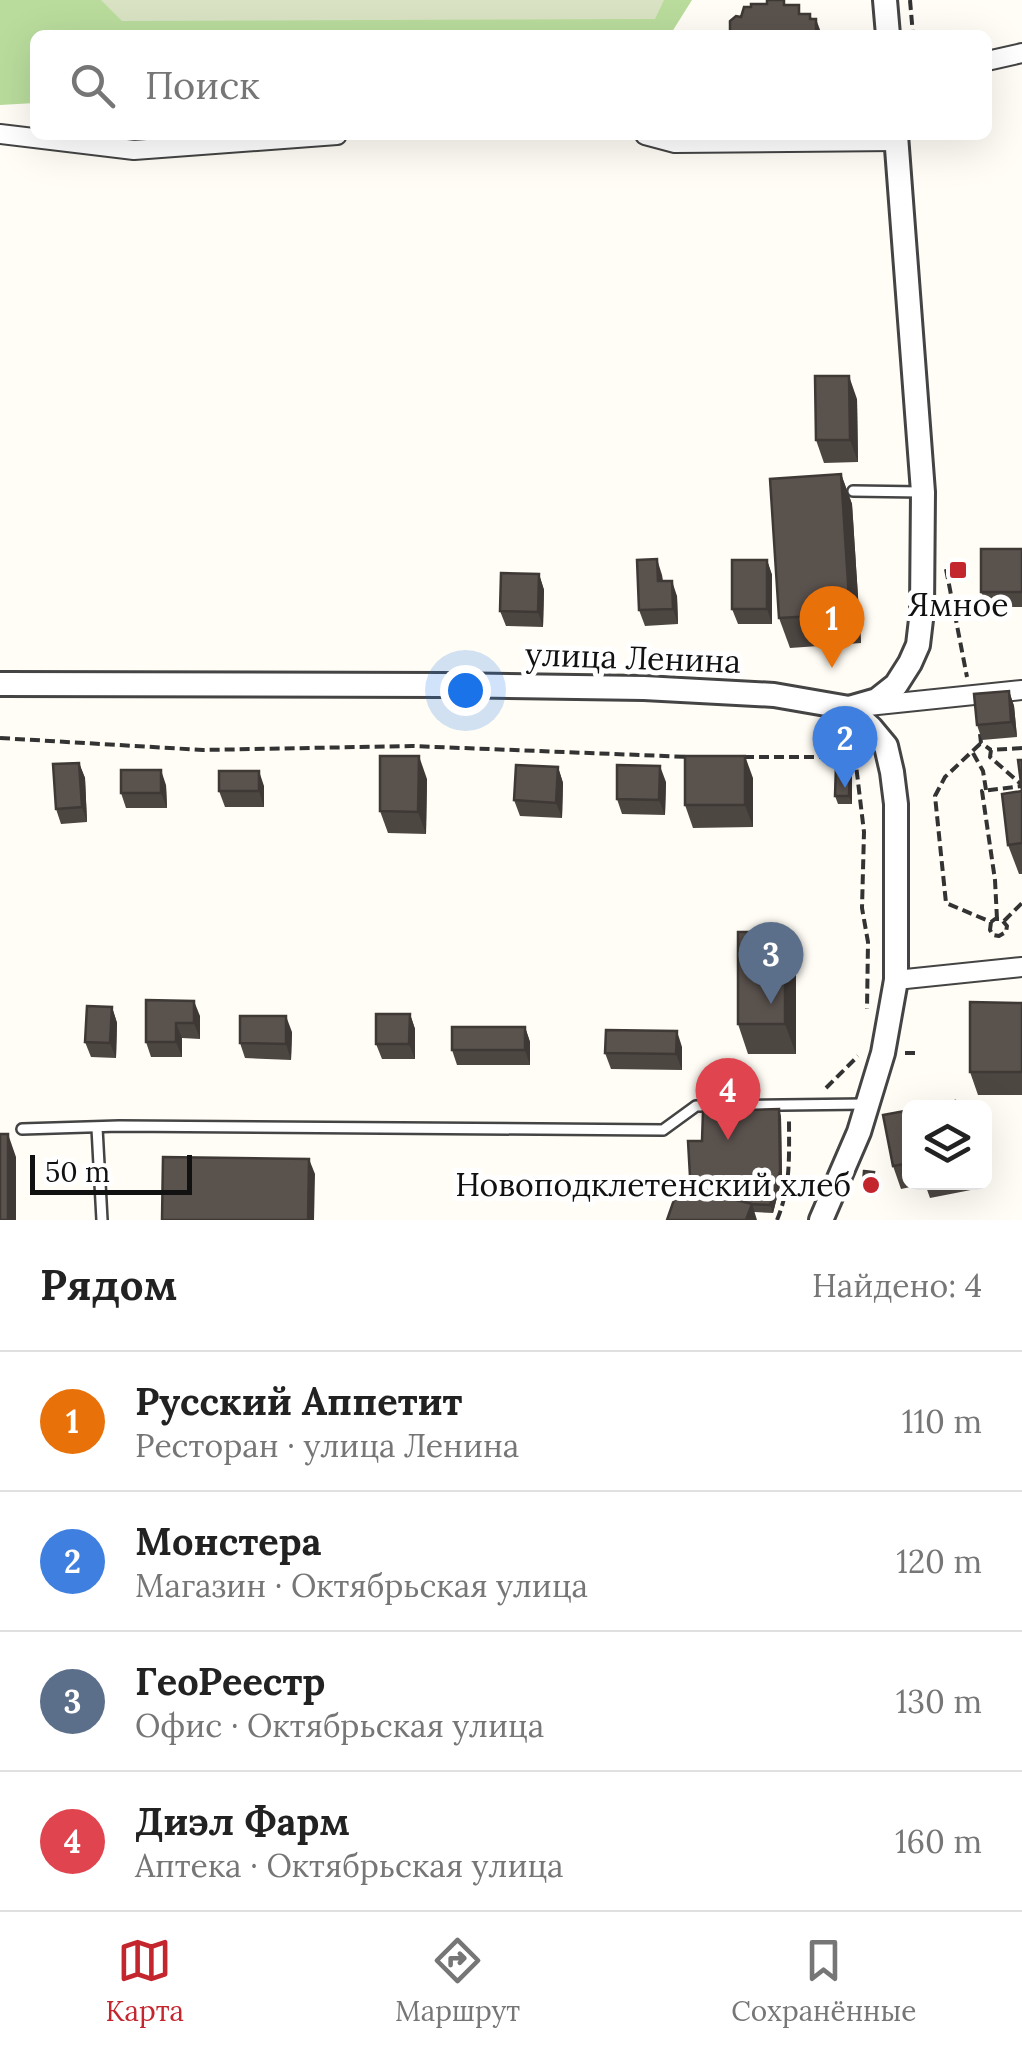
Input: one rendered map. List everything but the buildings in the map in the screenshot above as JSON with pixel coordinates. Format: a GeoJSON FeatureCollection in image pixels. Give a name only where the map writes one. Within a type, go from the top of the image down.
{"type":"FeatureCollection","features":[{"type":"Feature","properties":{"kind":"street"},"geometry":{"type":"LineString","coordinates":[[885,0],[888,30]]}},
{"type":"Feature","properties":{"kind":"street"},"geometry":{"type":"LineString","coordinates":[[992,60],[1022,53]]}},
{"type":"Feature","properties":{"kind":"street"},"geometry":{"type":"LineString","coordinates":[[0,134],[30,138]]}},
{"type":"Feature","properties":{"kind":"street"},"geometry":{"type":"LineString","coordinates":[[50,140],[134,150],[270,140]]}},
{"type":"Feature","properties":{"kind":"street"},"geometry":{"type":"LineString","coordinates":[[663,140],[808,140]]}},
{"type":"Feature","properties":{"kind":"street"},"geometry":{"type":"LineString","coordinates":[[849,708],[877,700],[896,685],[918,645],[922,611],[923,492],[896,140]]}},
{"type":"Feature","properties":{"kind":"street","name":"улица Ленина"},"geometry":{"type":"LineString","coordinates":[[0,684],[644,688],[774,695],[849,708],[1022,690]]}},
{"type":"Feature","properties":{"kind":"street"},"geometry":{"type":"LineString","coordinates":[[821,1220],[859,1132],[883,1053],[896,980],[896,804],[892,772],[886,746],[849,708]]}},
{"type":"Feature","properties":{"kind":"street"},"geometry":{"type":"LineString","coordinates":[[896,980],[1022,967]]}},
{"type":"Feature","properties":{"kind":"lane"},"geometry":{"type":"LineString","coordinates":[[853,491],[923,492]]}},
{"type":"Feature","properties":{"kind":"lane"},"geometry":{"type":"LineString","coordinates":[[22,1128],[663,1130],[696,1106],[867,1104]]}},
{"type":"Feature","properties":{"kind":"lane"},"geometry":{"type":"LineString","coordinates":[[97,1128],[102,1220]]}},
{"type":"Feature","properties":{"kind":"path"},"geometry":{"type":"LineString","coordinates":[[910,0],[913,30]]}},
{"type":"Feature","properties":{"kind":"path"},"geometry":{"type":"LineString","coordinates":[[0,738],[203,750],[412,746],[698,757]]}},
{"type":"Feature","properties":{"kind":"path"},"geometry":{"type":"LineString","coordinates":[[981,743],[945,777],[934,796],[946,903],[1004,921],[1022,902]]}},
{"type":"Feature","properties":{"kind":"path"},"geometry":{"type":"LineString","coordinates":[[1022,748],[992,750],[990,757],[1022,785]]}},
{"type":"Feature","properties":{"kind":"path"},"geometry":{"type":"LineString","coordinates":[[973,753],[983,771],[986,790]]}},
{"type":"Feature","properties":{"kind":"path"},"geometry":{"type":"LineString","coordinates":[[735,757],[848,757],[856,766],[864,832],[866,1013]]}},
{"type":"Feature","properties":{"kind":"path"},"geometry":{"type":"LineString","coordinates":[[1004,921],[1004,934],[993,934],[990,930],[994,921],[994,880],[982,791],[1022,785]]}},
{"type":"Feature","properties":{"kind":"path"},"geometry":{"type":"LineString","coordinates":[[818,1095],[866,1049]]}},
{"type":"Feature","properties":{"kind":"path"},"geometry":{"type":"LineString","coordinates":[[777,1220],[789,1178],[789,1105]]}},
{"type":"Feature","properties":{"kind":"green space"},"geometry":{"type":"Polygon","coordinates":[[[0,0],[692,0],[673,30],[30,30],[30,103],[0,105],[0,0]]]}},
{"type":"Feature","properties":{"kind":"green space"},"geometry":{"type":"Polygon","coordinates":[[[101,0],[664,0],[655,19],[122,21],[101,0]]]}},
{"type":"Feature","properties":{"kind":"place","name":"Ямное"},"geometry":{"type":"Point","coordinates":[958,570]}},
{"type":"Feature","properties":{"kind":"place","name":"Русский Аппетит"},"geometry":{"type":"Point","coordinates":[832,668]}},
{"type":"Feature","properties":{"kind":"place","name":"Монстера"},"geometry":{"type":"Point","coordinates":[845,788]}},
{"type":"Feature","properties":{"kind":"place","name":"ГеоРеестр"},"geometry":{"type":"Point","coordinates":[771,1004]}},
{"type":"Feature","properties":{"kind":"place","name":"Диэл Фарм"},"geometry":{"type":"Point","coordinates":[728,1140]}},
{"type":"Feature","properties":{"kind":"place","name":"Новоподклетенский хлеб"},"geometry":{"type":"Point","coordinates":[871,1185]}}]}
